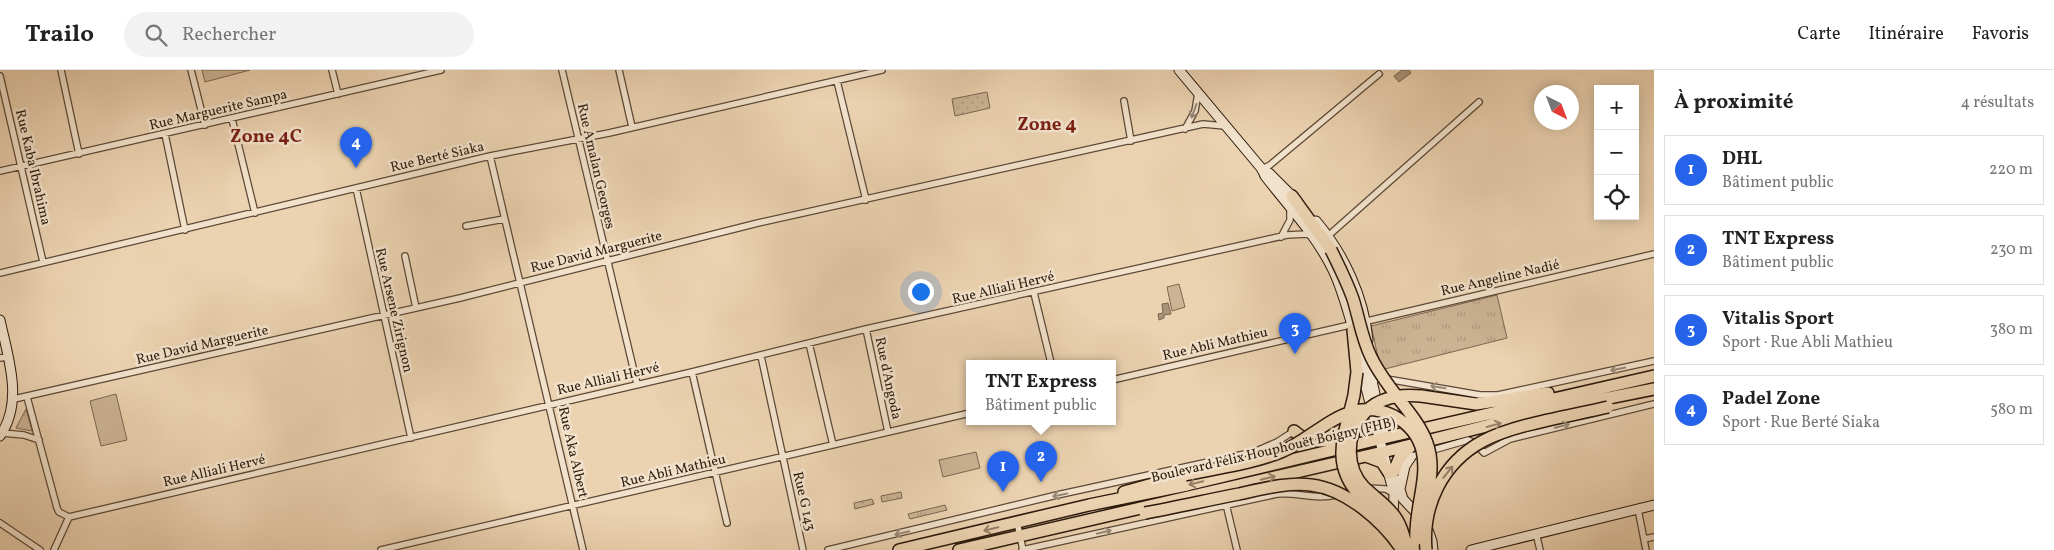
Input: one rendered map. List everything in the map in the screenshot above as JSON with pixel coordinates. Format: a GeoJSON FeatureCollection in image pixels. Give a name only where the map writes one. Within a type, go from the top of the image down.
{"type":"FeatureCollection","features":[{"type":"Feature","properties":{"kind":"highway"},"geometry":{"type":"LineString","coordinates":[[1291,202],[1331,250],[1349,289],[1370,356],[1390,387],[1413,416],[1428,443],[1432,469],[1430,485],[1410,547]]}},
{"type":"Feature","properties":{"kind":"highway"},"geometry":{"type":"LineString","coordinates":[[1353,327],[1356,372],[1354,394],[1341,442],[1343,463],[1358,494],[1386,518],[1410,547]]}},
{"type":"Feature","properties":{"kind":"highway","name":"Boulevard Félix Houphouët Boigny (FHB)"},"geometry":{"type":"LineString","coordinates":[[899,550],[1654,376]]}},
{"type":"Feature","properties":{"kind":"highway"},"geometry":{"type":"LineString","coordinates":[[1410,547],[1393,513],[1363,486],[1353,468],[1350,448],[1353,430],[1357,421],[1372,407],[1390,397],[1401,395],[1476,404],[1599,388]]}},
{"type":"Feature","properties":{"kind":"highway"},"geometry":{"type":"LineString","coordinates":[[1429,548],[1426,525],[1431,500],[1444,476],[1466,453],[1480,442],[1503,433],[1608,407],[1654,390]]}},
{"type":"Feature","properties":{"kind":"highway","name":"Boulevard Félix Houphouët Boigny (FHB)"},"geometry":{"type":"LineString","coordinates":[[959,550],[1412,445],[1554,409],[1654,390]]}},
{"type":"Feature","properties":{"kind":"highway"},"geometry":{"type":"LineString","coordinates":[[1089,505],[1148,484],[1282,452],[1346,413],[1367,409],[1382,411],[1399,419],[1416,436],[1422,449],[1424,472],[1410,547]]}},
{"type":"Feature","properties":{"kind":"highway"},"geometry":{"type":"LineString","coordinates":[[1294,431],[1305,440],[1321,442],[1354,435],[1382,438]]}},
{"type":"Feature","properties":{"kind":"highway"},"geometry":{"type":"LineString","coordinates":[[1364,456],[1375,458],[1382,462],[1392,472],[1407,456],[1412,445]]}},
{"type":"Feature","properties":{"kind":"highway"},"geometry":{"type":"LineString","coordinates":[[1050,528],[1145,513],[1281,485],[1310,485],[1336,492],[1350,500],[1410,547]]}},
{"type":"Feature","properties":{"kind":"main road"},"geometry":{"type":"LineString","coordinates":[[1180,70],[1262,170],[1269,173],[1291,202],[1332,268],[1346,302],[1397,493],[1425,524],[1429,548]]}},
{"type":"Feature","properties":{"kind":"main road"},"geometry":{"type":"LineString","coordinates":[[1291,202],[1312,216],[1328,236],[1345,264],[1360,300],[1365,321],[1368,383]]}},
{"type":"Feature","properties":{"kind":"main road"},"geometry":{"type":"LineString","coordinates":[[0,320],[4,358],[14,399],[1,435]]}},
{"type":"Feature","properties":{"kind":"main road"},"geometry":{"type":"LineString","coordinates":[[1394,550],[1391,536],[1397,493],[1407,456]]}},
{"type":"Feature","properties":{"kind":"main road"},"geometry":{"type":"LineString","coordinates":[[1471,550],[1654,505]]}},
{"type":"Feature","properties":{"kind":"street"},"geometry":{"type":"LineString","coordinates":[[61,70],[79,154]]}},
{"type":"Feature","properties":{"kind":"street"},"geometry":{"type":"LineString","coordinates":[[191,70],[205,125]]}},
{"type":"Feature","properties":{"kind":"street"},"geometry":{"type":"LineString","coordinates":[[332,70],[338,94]]}},
{"type":"Feature","properties":{"kind":"street","name":"Rue Marguerite Sampa"},"geometry":{"type":"LineString","coordinates":[[0,171],[338,94],[414,73],[441,70]]}},
{"type":"Feature","properties":{"kind":"street","name":"Rue Amalan Georges"},"geometry":{"type":"LineString","coordinates":[[562,70],[637,384]]}},
{"type":"Feature","properties":{"kind":"street"},"geometry":{"type":"LineString","coordinates":[[619,70],[632,127]]}},
{"type":"Feature","properties":{"kind":"street","name":"Rue Berté Siaka"},"geometry":{"type":"LineString","coordinates":[[0,273],[490,156],[578,139],[882,70]]}},
{"type":"Feature","properties":{"kind":"street"},"geometry":{"type":"LineString","coordinates":[[1262,170],[1379,74]]}},
{"type":"Feature","properties":{"kind":"street","name":"Rue Kaba Ibrahima"},"geometry":{"type":"LineString","coordinates":[[0,76],[43,262]]}},
{"type":"Feature","properties":{"kind":"street"},"geometry":{"type":"LineString","coordinates":[[837,81],[866,200]]}},
{"type":"Feature","properties":{"kind":"street"},"geometry":{"type":"LineString","coordinates":[[1185,129],[1195,111],[1198,91]]}},
{"type":"Feature","properties":{"kind":"street"},"geometry":{"type":"LineString","coordinates":[[1124,101],[1131,141]]}},
{"type":"Feature","properties":{"kind":"street"},"geometry":{"type":"LineString","coordinates":[[1328,236],[1479,102]]}},
{"type":"Feature","properties":{"kind":"street"},"geometry":{"type":"LineString","coordinates":[[232,119],[255,213]]}},
{"type":"Feature","properties":{"kind":"street","name":"Rue David Marguerite"},"geometry":{"type":"LineString","coordinates":[[14,399],[416,308],[758,224],[1203,124],[1216,124],[1227,127]]}},
{"type":"Feature","properties":{"kind":"street"},"geometry":{"type":"LineString","coordinates":[[165,134],[185,230]]}},
{"type":"Feature","properties":{"kind":"street","name":"Rue Aka Albert"},"geometry":{"type":"LineString","coordinates":[[490,156],[583,550]]}},
{"type":"Feature","properties":{"kind":"street","name":"Rue Arsene Zirignon"},"geometry":{"type":"LineString","coordinates":[[356,188],[411,438]]}},
{"type":"Feature","properties":{"kind":"street"},"geometry":{"type":"LineString","coordinates":[[1281,237],[1290,220],[1291,202]]}},
{"type":"Feature","properties":{"kind":"street"},"geometry":{"type":"LineString","coordinates":[[466,226],[504,219]]}},
{"type":"Feature","properties":{"kind":"street","name":"Rue Alliali Hervé"},"geometry":{"type":"LineString","coordinates":[[69,517],[760,356],[866,329],[1281,237],[1307,234],[1313,237]]}},
{"type":"Feature","properties":{"kind":"street","name":"Rue Angeline Nadié"},"geometry":{"type":"LineString","coordinates":[[1353,327],[1365,321],[1654,254]]}},
{"type":"Feature","properties":{"kind":"street"},"geometry":{"type":"LineString","coordinates":[[405,256],[416,308]]}},
{"type":"Feature","properties":{"kind":"street"},"geometry":{"type":"LineString","coordinates":[[1034,293],[1050,360]]}},
{"type":"Feature","properties":{"kind":"street","name":"Rue Abli Mathieu"},"geometry":{"type":"LineString","coordinates":[[1116,379],[1353,327]]}},
{"type":"Feature","properties":{"kind":"street","name":"Rue d'Angoda"},"geometry":{"type":"LineString","coordinates":[[866,329],[888,432]]}},
{"type":"Feature","properties":{"kind":"street"},"geometry":{"type":"LineString","coordinates":[[809,343],[833,445]]}},
{"type":"Feature","properties":{"kind":"street","name":"Rue G 143"},"geometry":{"type":"LineString","coordinates":[[760,356],[803,550]]}},
{"type":"Feature","properties":{"kind":"street"},"geometry":{"type":"LineString","coordinates":[[1368,383],[1382,378],[1480,394],[1498,395],[1654,361]]}},
{"type":"Feature","properties":{"kind":"street"},"geometry":{"type":"LineString","coordinates":[[692,372],[727,523]]}},
{"type":"Feature","properties":{"kind":"street"},"geometry":{"type":"LineString","coordinates":[[27,397],[57,508],[69,517],[54,550]]}},
{"type":"Feature","properties":{"kind":"street"},"geometry":{"type":"LineString","coordinates":[[1385,451],[1407,456],[1468,440],[1475,443],[1484,453],[1510,439],[1654,404]]}},
{"type":"Feature","properties":{"kind":"street","name":"Rue Abli Mathieu"},"geometry":{"type":"LineString","coordinates":[[381,550],[966,414]]}},
{"type":"Feature","properties":{"kind":"street"},"geometry":{"type":"LineString","coordinates":[[828,550],[1057,495],[1254,452],[1277,442],[1294,431]]}},
{"type":"Feature","properties":{"kind":"street"},"geometry":{"type":"LineString","coordinates":[[1,435],[24,435],[39,440]]}},
{"type":"Feature","properties":{"kind":"street"},"geometry":{"type":"LineString","coordinates":[[1017,522],[1023,550],[1226,504],[1283,494],[1321,498],[1367,488],[1386,489],[1397,493]]}},
{"type":"Feature","properties":{"kind":"street"},"geometry":{"type":"LineString","coordinates":[[1226,504],[1237,550]]}},
{"type":"Feature","properties":{"kind":"street"},"geometry":{"type":"LineString","coordinates":[[1638,510],[1646,550]]}},
{"type":"Feature","properties":{"kind":"street"},"geometry":{"type":"LineString","coordinates":[[0,523],[40,550]]}},
{"type":"Feature","properties":{"kind":"street"},"geometry":{"type":"LineString","coordinates":[[1536,534],[1540,550]]}},
{"type":"Feature","properties":{"kind":"street"},"geometry":{"type":"LineString","coordinates":[[1644,539],[1654,537]]}},
{"type":"Feature","properties":{"kind":"green space"},"geometry":{"type":"Polygon","coordinates":[[[202,70],[250,70],[205,82],[202,70]]]}},
{"type":"Feature","properties":{"kind":"green space"},"geometry":{"type":"Polygon","coordinates":[[[987,92],[990,108],[955,116],[952,99],[987,92]]]}},
{"type":"Feature","properties":{"kind":"green space"},"geometry":{"type":"Polygon","coordinates":[[[1179,284],[1185,307],[1172,311],[1167,287],[1179,284]]]}},
{"type":"Feature","properties":{"kind":"green space"},"geometry":{"type":"Polygon","coordinates":[[[1497,295],[1507,338],[1381,370],[1371,326],[1497,295]]]}},
{"type":"Feature","properties":{"kind":"green space"},"geometry":{"type":"Polygon","coordinates":[[[116,394],[127,440],[101,446],[90,401],[116,394]]]}},
{"type":"Feature","properties":{"kind":"green space"},"geometry":{"type":"Polygon","coordinates":[[[26,409],[32,431],[16,428],[26,409]]]}},
{"type":"Feature","properties":{"kind":"green space"},"geometry":{"type":"Polygon","coordinates":[[[976,452],[980,468],[943,477],[939,460],[976,452]]]}},
{"type":"Feature","properties":{"kind":"green space"},"geometry":{"type":"Polygon","coordinates":[[[901,492],[902,498],[882,502],[881,496],[901,492]]]}},
{"type":"Feature","properties":{"kind":"green space"},"geometry":{"type":"Polygon","coordinates":[[[872,499],[874,504],[855,509],[854,503],[872,499]]]}},
{"type":"Feature","properties":{"kind":"green space"},"geometry":{"type":"Polygon","coordinates":[[[945,505],[947,510],[910,519],[908,514],[945,505]]]}},
{"type":"Feature","properties":{"kind":"shaded area"},"geometry":{"type":"Polygon","coordinates":[[[1402,70],[1409,70],[1411,73],[1399,82],[1394,76],[1402,70]]]}},
{"type":"Feature","properties":{"kind":"shaded area"},"geometry":{"type":"Polygon","coordinates":[[[1168,303],[1171,314],[1164,315],[1164,318],[1159,320],[1158,314],[1163,313],[1162,304],[1168,303]]]}},
{"type":"Feature","properties":{"kind":"place","name":"Padel Zone"},"geometry":{"type":"Point","coordinates":[356,168]}},
{"type":"Feature","properties":{"kind":"place","name":"Vitalis Sport"},"geometry":{"type":"Point","coordinates":[1295,354]}},
{"type":"Feature","properties":{"kind":"place","name":"TNT Express"},"geometry":{"type":"Point","coordinates":[1041,482]}},
{"type":"Feature","properties":{"kind":"place","name":"DHL"},"geometry":{"type":"Point","coordinates":[1003,492]}},
{"type":"Feature","properties":{"kind":"district","name":"Zone 4"},"geometry":{"type":"Point","coordinates":[1047,123]}},
{"type":"Feature","properties":{"kind":"district","name":"Zone 4C"},"geometry":{"type":"Point","coordinates":[266,135]}}]}
